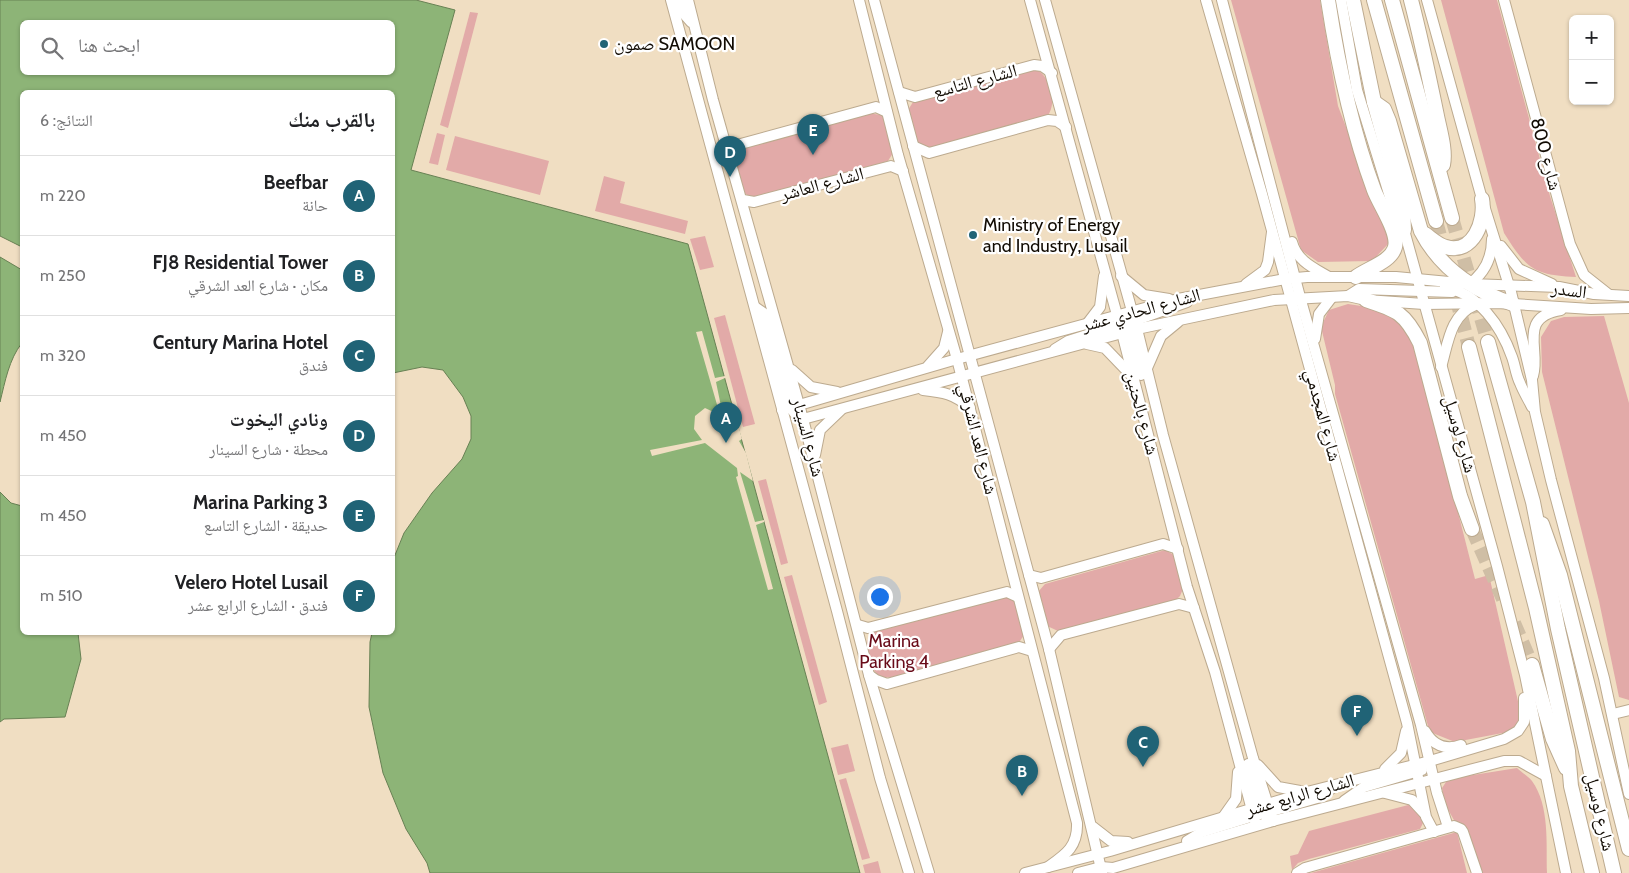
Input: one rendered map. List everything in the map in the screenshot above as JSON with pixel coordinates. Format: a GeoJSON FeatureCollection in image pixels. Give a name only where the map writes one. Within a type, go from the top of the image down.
{"type":"FeatureCollection","features":[{"type":"Feature","properties":{"kind":"highway"},"geometry":{"type":"LineString","coordinates":[[1328,0],[1343,91],[1374,192],[1395,237],[1395,246],[1391,254],[1356,277]]}},
{"type":"Feature","properties":{"kind":"highway"},"geometry":{"type":"LineString","coordinates":[[1353,0],[1374,102],[1404,207],[1404,230]]}},
{"type":"Feature","properties":{"kind":"highway"},"geometry":{"type":"LineString","coordinates":[[1374,0],[1436,221]]}},
{"type":"Feature","properties":{"kind":"highway"},"geometry":{"type":"LineString","coordinates":[[1392,0],[1452,218]]}},
{"type":"Feature","properties":{"kind":"highway"},"geometry":{"type":"LineString","coordinates":[[1411,0],[1422,39],[1440,134],[1444,161],[1440,176]]}},
{"type":"Feature","properties":{"kind":"highway"},"geometry":{"type":"LineString","coordinates":[[1374,102],[1384,109],[1389,121],[1421,231],[1428,246],[1464,288],[1492,297],[1511,293]]}},
{"type":"Feature","properties":{"kind":"highway"},"geometry":{"type":"LineString","coordinates":[[1421,231],[1438,244],[1448,248],[1465,244],[1478,232],[1482,224],[1482,199]]}},
{"type":"Feature","properties":{"kind":"highway"},"geometry":{"type":"LineString","coordinates":[[1366,300],[1402,314],[1413,328],[1420,343],[1460,496],[1472,529]]}},
{"type":"Feature","properties":{"kind":"highway","name":"شارع لوسيل"},"geometry":{"type":"LineString","coordinates":[[1488,342],[1533,502],[1560,638],[1614,873]]}},
{"type":"Feature","properties":{"kind":"highway","name":"شارع لوسيل"},"geometry":{"type":"LineString","coordinates":[[1469,347],[1536,608],[1568,751],[1568,772],[1592,873]]}},
{"type":"Feature","properties":{"kind":"highway"},"geometry":{"type":"LineString","coordinates":[[1533,502],[1560,575],[1629,849]]}},
{"type":"Feature","properties":{"kind":"highway"},"geometry":{"type":"LineString","coordinates":[[1528,670],[1553,739],[1568,772]]}},
{"type":"Feature","properties":{"kind":"street"},"geometry":{"type":"LineString","coordinates":[[671,0],[755,307],[765,314],[791,407],[796,415],[804,419]]}},
{"type":"Feature","properties":{"kind":"street"},"geometry":{"type":"LineString","coordinates":[[680,0],[684,14],[695,26]]}},
{"type":"Feature","properties":{"kind":"street"},"geometry":{"type":"LineString","coordinates":[[688,0],[729,156],[748,201]]}},
{"type":"Feature","properties":{"kind":"street","name":"شارع العد الشرقي"},"geometry":{"type":"LineString","coordinates":[[860,0],[898,155],[958,359],[1013,581],[1077,823],[1076,840],[1071,850],[1048,867]]}},
{"type":"Feature","properties":{"kind":"street","name":"شارع العد الشرقي"},"geometry":{"type":"LineString","coordinates":[[874,0],[1049,649],[1093,827],[1094,851],[1091,870]]}},
{"type":"Feature","properties":{"kind":"street","name":"شارع بالحنين"},"geometry":{"type":"LineString","coordinates":[[1030,0],[1045,46],[1104,270],[1147,368],[1163,435],[1253,758],[1262,813]]}},
{"type":"Feature","properties":{"kind":"street","name":"شارع بالحنين"},"geometry":{"type":"LineString","coordinates":[[1045,0],[1121,275],[1133,378],[1187,587],[1215,672],[1238,761],[1262,813]]}},
{"type":"Feature","properties":{"kind":"street","name":"شارع المجدمي"},"geometry":{"type":"LineString","coordinates":[[1206,0],[1272,231],[1291,278]]}},
{"type":"Feature","properties":{"kind":"street","name":"شارع المجدمي"},"geometry":{"type":"LineString","coordinates":[[1222,0],[1285,232],[1295,298],[1407,723],[1426,817],[1434,832]]}},
{"type":"Feature","properties":{"kind":"street","name":"شارع لوسيل"},"geometry":{"type":"LineString","coordinates":[[1341,0],[1356,90],[1394,210],[1404,230],[1497,566],[1528,670],[1546,776],[1566,873]]}},
{"type":"Feature","properties":{"kind":"street","name":"شارع لوسيل"},"geometry":{"type":"LineString","coordinates":[[1427,0],[1482,199],[1511,293],[1532,380],[1535,412],[1613,714],[1629,794]]}},
{"type":"Feature","properties":{"kind":"street","name":"شارع 800"},"geometry":{"type":"LineString","coordinates":[[1504,0],[1570,244],[1584,275],[1609,295]]}},
{"type":"Feature","properties":{"kind":"street","name":"الشارع التاسع"},"geometry":{"type":"LineString","coordinates":[[1034,65],[1040,58],[1045,46]]}},
{"type":"Feature","properties":{"kind":"street","name":"الشارع التاسع"},"geometry":{"type":"LineString","coordinates":[[904,112],[908,103],[915,97],[1034,65],[1042,66],[1052,73]]}},
{"type":"Feature","properties":{"kind":"street","name":"الشارع التاسع"},"geometry":{"type":"LineString","coordinates":[[899,92],[915,97]]}},
{"type":"Feature","properties":{"kind":"street"},"geometry":{"type":"LineString","coordinates":[[876,107],[882,96]]}},
{"type":"Feature","properties":{"kind":"street"},"geometry":{"type":"LineString","coordinates":[[1048,120],[1055,114],[1060,103]]}},
{"type":"Feature","properties":{"kind":"street"},"geometry":{"type":"LineString","coordinates":[[726,143],[737,145],[876,107],[887,112]]}},
{"type":"Feature","properties":{"kind":"street"},"geometry":{"type":"LineString","coordinates":[[913,146],[929,153],[1048,120],[1057,121],[1066,127]]}},
{"type":"Feature","properties":{"kind":"street"},"geometry":{"type":"LineString","coordinates":[[729,156],[737,145]]}},
{"type":"Feature","properties":{"kind":"street"},"geometry":{"type":"LineString","coordinates":[[919,168],[929,153]]}},
{"type":"Feature","properties":{"kind":"street"},"geometry":{"type":"LineString","coordinates":[[898,155],[891,166],[903,171]]}},
{"type":"Feature","properties":{"kind":"street","name":"الشارع العاشر"},"geometry":{"type":"LineString","coordinates":[[748,201],[891,166]]}},
{"type":"Feature","properties":{"kind":"street","name":"شارع السينار"},"geometry":{"type":"LineString","coordinates":[[748,201],[746,212],[789,367],[791,407],[880,778],[909,873]]}},
{"type":"Feature","properties":{"kind":"street"},"geometry":{"type":"LineString","coordinates":[[1491,230],[1503,251],[1519,269],[1560,287]]}},
{"type":"Feature","properties":{"kind":"street"},"geometry":{"type":"LineString","coordinates":[[1348,296],[1359,290],[1421,291],[1464,288],[1480,275],[1489,260],[1491,230]]}},
{"type":"Feature","properties":{"kind":"street"},"geometry":{"type":"LineString","coordinates":[[1243,286],[1265,270],[1268,262],[1272,231]]}},
{"type":"Feature","properties":{"kind":"street"},"geometry":{"type":"LineString","coordinates":[[1285,232],[1305,262],[1330,277]]}},
{"type":"Feature","properties":{"kind":"street"},"geometry":{"type":"LineString","coordinates":[[1086,324],[1100,307],[1104,270]]}},
{"type":"Feature","properties":{"kind":"street"},"geometry":{"type":"LineString","coordinates":[[1121,275],[1144,295],[1178,299]]}},
{"type":"Feature","properties":{"kind":"street","name":"الشارع الحادي عشر"},"geometry":{"type":"LineString","coordinates":[[804,419],[1084,344],[1178,299],[1243,286],[1291,278],[1356,277],[1418,280],[1464,288],[1511,293]]}},
{"type":"Feature","properties":{"kind":"street","name":"السدر"},"geometry":{"type":"LineString","coordinates":[[1511,293],[1560,287],[1594,294],[1625,296]]}},
{"type":"Feature","properties":{"kind":"street"},"geometry":{"type":"LineString","coordinates":[[1464,288],[1479,304],[1503,336],[1513,358],[1519,381],[1535,412]]}},
{"type":"Feature","properties":{"kind":"street"},"geometry":{"type":"LineString","coordinates":[[1511,293],[1594,294]]}},
{"type":"Feature","properties":{"kind":"street","name":"الشارع الحادي عشر"},"geometry":{"type":"LineString","coordinates":[[791,407],[1086,324],[1127,324],[1183,319],[1295,298],[1348,296],[1366,300],[1424,304],[1479,304],[1511,293]]}},
{"type":"Feature","properties":{"kind":"street","name":"السدر"},"geometry":{"type":"LineString","coordinates":[[1511,293],[1591,309],[1625,308]]}},
{"type":"Feature","properties":{"kind":"street"},"geometry":{"type":"LineString","coordinates":[[1053,352],[1068,340],[1169,310],[1199,294]]}},
{"type":"Feature","properties":{"kind":"street"},"geometry":{"type":"LineString","coordinates":[[1314,345],[1319,314],[1332,296]]}},
{"type":"Feature","properties":{"kind":"street"},"geometry":{"type":"LineString","coordinates":[[1625,296],[1625,308]]}},
{"type":"Feature","properties":{"kind":"street"},"geometry":{"type":"LineString","coordinates":[[1441,367],[1456,320],[1468,308],[1492,297]]}},
{"type":"Feature","properties":{"kind":"street","name":"شارع المجدمي"},"geometry":{"type":"LineString","coordinates":[[1295,298],[1314,345],[1448,827]]}},
{"type":"Feature","properties":{"kind":"street"},"geometry":{"type":"LineString","coordinates":[[1532,380],[1536,364],[1533,332],[1541,319],[1559,310],[1591,309]]}},
{"type":"Feature","properties":{"kind":"street"},"geometry":{"type":"LineString","coordinates":[[1147,368],[1161,336],[1183,319]]}},
{"type":"Feature","properties":{"kind":"street"},"geometry":{"type":"LineString","coordinates":[[1127,324],[1147,396],[1163,435]]}},
{"type":"Feature","properties":{"kind":"street"},"geometry":{"type":"LineString","coordinates":[[927,368],[944,348],[948,326]]}},
{"type":"Feature","properties":{"kind":"street"},"geometry":{"type":"LineString","coordinates":[[1084,344],[1105,348],[1133,378]]}},
{"type":"Feature","properties":{"kind":"street"},"geometry":{"type":"LineString","coordinates":[[789,367],[810,388],[841,393]]}},
{"type":"Feature","properties":{"kind":"street"},"geometry":{"type":"LineString","coordinates":[[914,389],[951,394],[970,408]]}},
{"type":"Feature","properties":{"kind":"street"},"geometry":{"type":"LineString","coordinates":[[814,461],[820,430],[844,408]]}},
{"type":"Feature","properties":{"kind":"street","name":"شارع السينار"},"geometry":{"type":"LineString","coordinates":[[804,419],[814,461],[863,626],[861,638],[876,700],[927,868]]}},
{"type":"Feature","properties":{"kind":"street"},"geometry":{"type":"LineString","coordinates":[[1163,544],[1172,528]]}},
{"type":"Feature","properties":{"kind":"street"},"geometry":{"type":"LineString","coordinates":[[1029,575],[1041,578],[1163,544],[1178,549]]}},
{"type":"Feature","properties":{"kind":"street"},"geometry":{"type":"LineString","coordinates":[[1032,589],[1041,578]]}},
{"type":"Feature","properties":{"kind":"street"},"geometry":{"type":"LineString","coordinates":[[1007,592],[1013,581]]}},
{"type":"Feature","properties":{"kind":"street"},"geometry":{"type":"LineString","coordinates":[[1179,604],[1187,587]]}},
{"type":"Feature","properties":{"kind":"street"},"geometry":{"type":"LineString","coordinates":[[863,626],[1007,592],[1018,597]]}},
{"type":"Feature","properties":{"kind":"street"},"geometry":{"type":"LineString","coordinates":[[1043,629],[1061,635],[1179,604],[1194,608]]}},
{"type":"Feature","properties":{"kind":"street"},"geometry":{"type":"LineString","coordinates":[[1020,646],[1027,634]]}},
{"type":"Feature","properties":{"kind":"street"},"geometry":{"type":"LineString","coordinates":[[1049,649],[1061,635]]}},
{"type":"Feature","properties":{"kind":"street"},"geometry":{"type":"LineString","coordinates":[[869,674],[876,680],[887,684],[1020,646],[1032,651]]}},
{"type":"Feature","properties":{"kind":"street","name":"الشارع الرابع عشر"},"geometry":{"type":"LineString","coordinates":[[1025,873],[1068,862],[1094,851],[1142,842],[1224,816],[1341,804],[1382,793],[1418,772],[1430,761],[1512,735],[1522,727],[1525,714],[1523,691],[1528,670]]}},
{"type":"Feature","properties":{"kind":"street"},"geometry":{"type":"LineString","coordinates":[[1215,672],[1222,681],[1229,696],[1262,813],[1317,798],[1326,794],[1340,783]]}},
{"type":"Feature","properties":{"kind":"street"},"geometry":{"type":"LineString","coordinates":[[876,700],[887,684]]}},
{"type":"Feature","properties":{"kind":"street"},"geometry":{"type":"LineString","coordinates":[[1613,714],[1629,710]]}},
{"type":"Feature","properties":{"kind":"street"},"geometry":{"type":"LineString","coordinates":[[1382,772],[1401,753],[1407,723]]}},
{"type":"Feature","properties":{"kind":"street"},"geometry":{"type":"LineString","coordinates":[[1421,725],[1428,736],[1440,746],[1454,748],[1469,744],[1482,746]]}},
{"type":"Feature","properties":{"kind":"street"},"geometry":{"type":"LineString","coordinates":[[1253,758],[1268,778],[1278,787],[1292,791],[1311,791]]}},
{"type":"Feature","properties":{"kind":"street","name":"الشارع الرابع عشر"},"geometry":{"type":"LineString","coordinates":[[1091,870],[1113,868],[1182,846],[1311,791],[1382,772],[1418,772],[1434,778],[1509,760],[1519,761],[1546,776]]}},
{"type":"Feature","properties":{"kind":"street"},"geometry":{"type":"LineString","coordinates":[[1224,816],[1232,806],[1238,793],[1238,761]]}},
{"type":"Feature","properties":{"kind":"street"},"geometry":{"type":"LineString","coordinates":[[1341,804],[1364,787],[1418,772]]}},
{"type":"Feature","properties":{"kind":"street"},"geometry":{"type":"LineString","coordinates":[[1382,793],[1412,800],[1426,817]]}},
{"type":"Feature","properties":{"kind":"street"},"geometry":{"type":"LineString","coordinates":[[1297,873],[1305,868],[1307,870],[1454,826],[1462,829],[1477,873]]}},
{"type":"Feature","properties":{"kind":"street"},"geometry":{"type":"LineString","coordinates":[[1093,827],[1111,841],[1142,842]]}},
{"type":"Feature","properties":{"kind":"street"},"geometry":{"type":"LineString","coordinates":[[1091,870],[1094,851]]}},
{"type":"Feature","properties":{"kind":"street"},"geometry":{"type":"LineString","coordinates":[[1068,862],[1091,870]]}},
{"type":"Feature","properties":{"kind":"street"},"geometry":{"type":"LineString","coordinates":[[1122,873],[1131,863]]}},
{"type":"Feature","properties":{"kind":"street"},"geometry":{"type":"LineString","coordinates":[[927,868],[935,873]]}},
{"type":"Feature","properties":{"kind":"street"},"geometry":{"type":"LineString","coordinates":[[1069,873],[1091,870]]}},
{"type":"Feature","properties":{"kind":"green space"},"geometry":{"type":"Polygon","coordinates":[[[1231,0],[1320,0],[1338,106],[1390,242],[1372,261],[1318,262],[1301,250],[1231,0]]]}},
{"type":"Feature","properties":{"kind":"green space"},"geometry":{"type":"Polygon","coordinates":[[[1441,0],[1497,0],[1550,196],[1576,277],[1550,274],[1532,267],[1518,254],[1504,233],[1441,0]]]}},
{"type":"Feature","properties":{"kind":"green space"},"geometry":{"type":"Polygon","coordinates":[[[470,12],[478,13],[448,128],[440,125],[470,12]]]}},
{"type":"Feature","properties":{"kind":"green space"},"geometry":{"type":"Polygon","coordinates":[[[1036,69],[1046,78],[1052,92],[1052,106],[1046,118],[930,149],[916,145],[908,110],[913,102],[1036,69]]]}},
{"type":"Feature","properties":{"kind":"green space"},"geometry":{"type":"Polygon","coordinates":[[[868,113],[881,115],[885,120],[893,153],[888,161],[764,196],[751,197],[742,192],[734,157],[742,147],[868,113]]]}},
{"type":"Feature","properties":{"kind":"green space"},"geometry":{"type":"Polygon","coordinates":[[[437,133],[445,135],[438,165],[429,163],[437,133]]]}},
{"type":"Feature","properties":{"kind":"green space"},"geometry":{"type":"Polygon","coordinates":[[[455,136],[549,161],[540,195],[446,170],[455,136]]]}},
{"type":"Feature","properties":{"kind":"green space"},"geometry":{"type":"Polygon","coordinates":[[[604,176],[625,182],[620,203],[688,221],[685,234],[595,211],[604,176]]]}},
{"type":"Feature","properties":{"kind":"green space"},"geometry":{"type":"Polygon","coordinates":[[[705,236],[714,267],[700,270],[690,239],[705,236]]]}},
{"type":"Feature","properties":{"kind":"green space"},"geometry":{"type":"Polygon","coordinates":[[[1348,304],[1388,310],[1413,336],[1475,579],[1489,575],[1520,710],[1517,725],[1508,732],[1455,742],[1430,732],[1335,394],[1335,385],[1321,327],[1329,310],[1348,304]]]}},
{"type":"Feature","properties":{"kind":"green space"},"geometry":{"type":"Polygon","coordinates":[[[725,315],[755,424],[743,427],[714,318],[725,315]]]}},
{"type":"Feature","properties":{"kind":"green space"},"geometry":{"type":"Polygon","coordinates":[[[1604,316],[1629,403],[1629,700],[1619,697],[1599,601],[1542,372],[1541,337],[1551,321],[1564,317],[1604,316]]]}},
{"type":"Feature","properties":{"kind":"green space"},"geometry":{"type":"Polygon","coordinates":[[[766,479],[788,563],[781,565],[758,481],[766,479]]]}},
{"type":"Feature","properties":{"kind":"green space"},"geometry":{"type":"Polygon","coordinates":[[[1165,550],[1174,555],[1185,584],[1180,596],[1176,600],[1058,631],[1045,625],[1038,592],[1045,584],[1165,550]]]}},
{"type":"Feature","properties":{"kind":"green space"},"geometry":{"type":"Polygon","coordinates":[[[792,575],[827,702],[819,705],[784,577],[792,575]]]}},
{"type":"Feature","properties":{"kind":"green space","name":"Marina Parking 4"},"geometry":{"type":"Polygon","coordinates":[[[1007,596],[1014,599],[1024,635],[1020,641],[1011,646],[894,677],[881,678],[869,661],[866,647],[867,641],[875,631],[1007,596]]]}},
{"type":"Feature","properties":{"kind":"green space"},"geometry":{"type":"Polygon","coordinates":[[[848,744],[855,771],[838,775],[831,748],[848,744]]]}},
{"type":"Feature","properties":{"kind":"green space"},"geometry":{"type":"Polygon","coordinates":[[[1517,768],[1532,781],[1542,802],[1547,838],[1547,873],[1481,873],[1469,832],[1455,822],[1445,804],[1442,788],[1448,779],[1517,768]]]}},
{"type":"Feature","properties":{"kind":"green space"},"geometry":{"type":"Polygon","coordinates":[[[846,778],[870,858],[862,860],[839,780],[846,778]]]}},
{"type":"Feature","properties":{"kind":"green space"},"geometry":{"type":"Polygon","coordinates":[[[1412,804],[1418,809],[1423,823],[1420,829],[1309,859],[1298,863],[1292,870],[1290,856],[1298,854],[1309,831],[1412,804]]]}},
{"type":"Feature","properties":{"kind":"green space"},"geometry":{"type":"Polygon","coordinates":[[[1457,832],[1467,873],[1311,873],[1457,832]]]}},
{"type":"Feature","properties":{"kind":"green space"},"geometry":{"type":"Polygon","coordinates":[[[878,861],[881,873],[865,873],[863,865],[878,861]]]}},
{"type":"Feature","properties":{"kind":"shaded area"},"geometry":{"type":"Polygon","coordinates":[[[0,0],[416,0],[455,10],[411,170],[688,244],[860,873],[430,873],[427,863],[406,829],[383,773],[369,707],[370,642],[372,635],[395,635],[395,555],[404,533],[432,493],[462,459],[471,439],[471,416],[463,397],[443,370],[422,367],[395,373],[395,90],[20,90],[20,246],[0,236],[0,0]]]}},
{"type":"Feature","properties":{"kind":"shaded area"},"geometry":{"type":"Polygon","coordinates":[[[0,257],[20,269],[20,346],[11,363],[0,402],[0,257]]]}},
{"type":"Feature","properties":{"kind":"shaded area"},"geometry":{"type":"Polygon","coordinates":[[[0,492],[11,503],[20,505],[20,635],[78,635],[81,659],[65,717],[4,719],[0,722],[0,492]]]}},
{"type":"Feature","properties":{"kind":"pier"},"geometry":{"type":"Polygon","coordinates":[[[702,331],[715,378],[725,376],[725,378],[716,382],[724,421],[731,430],[739,428],[742,439],[739,441],[746,453],[753,481],[740,472],[755,522],[764,520],[764,522],[756,525],[773,589],[768,590],[736,477],[738,476],[737,468],[705,443],[652,456],[650,450],[702,440],[694,429],[695,416],[705,408],[720,415],[696,332],[702,331]]]}},
{"type":"Feature","properties":{"kind":"tunnel"},"geometry":{"type":"LineString","coordinates":[[1452,218],[1488,342]]}},
{"type":"Feature","properties":{"kind":"tunnel"},"geometry":{"type":"LineString","coordinates":[[1436,221],[1445,254]]}},
{"type":"Feature","properties":{"kind":"tunnel"},"geometry":{"type":"LineString","coordinates":[[1451,277],[1469,347]]}},
{"type":"Feature","properties":{"kind":"tunnel"},"geometry":{"type":"LineString","coordinates":[[1472,529],[1503,599]]}},
{"type":"Feature","properties":{"kind":"tunnel"},"geometry":{"type":"LineString","coordinates":[[1514,623],[1532,665]]}},
{"type":"Feature","properties":{"kind":"place","name":"صمون SAMOON"},"geometry":{"type":"Point","coordinates":[604,44]}},
{"type":"Feature","properties":{"kind":"place","name":"Marina Parking 3"},"geometry":{"type":"Point","coordinates":[813,155]}},
{"type":"Feature","properties":{"kind":"place","name":"ونادي اليخوت"},"geometry":{"type":"Point","coordinates":[730,177]}},
{"type":"Feature","properties":{"kind":"place","name":"Ministry of Energy and Industry, Lusail"},"geometry":{"type":"Point","coordinates":[973,235]}},
{"type":"Feature","properties":{"kind":"place","name":"Beefbar"},"geometry":{"type":"Point","coordinates":[726,443]}},
{"type":"Feature","properties":{"kind":"place","name":"Velero Hotel Lusail"},"geometry":{"type":"Point","coordinates":[1357,736]}},
{"type":"Feature","properties":{"kind":"place","name":"Century Marina Hotel"},"geometry":{"type":"Point","coordinates":[1143,767]}},
{"type":"Feature","properties":{"kind":"place","name":"FJ8 Residential Tower"},"geometry":{"type":"Point","coordinates":[1022,796]}}]}
